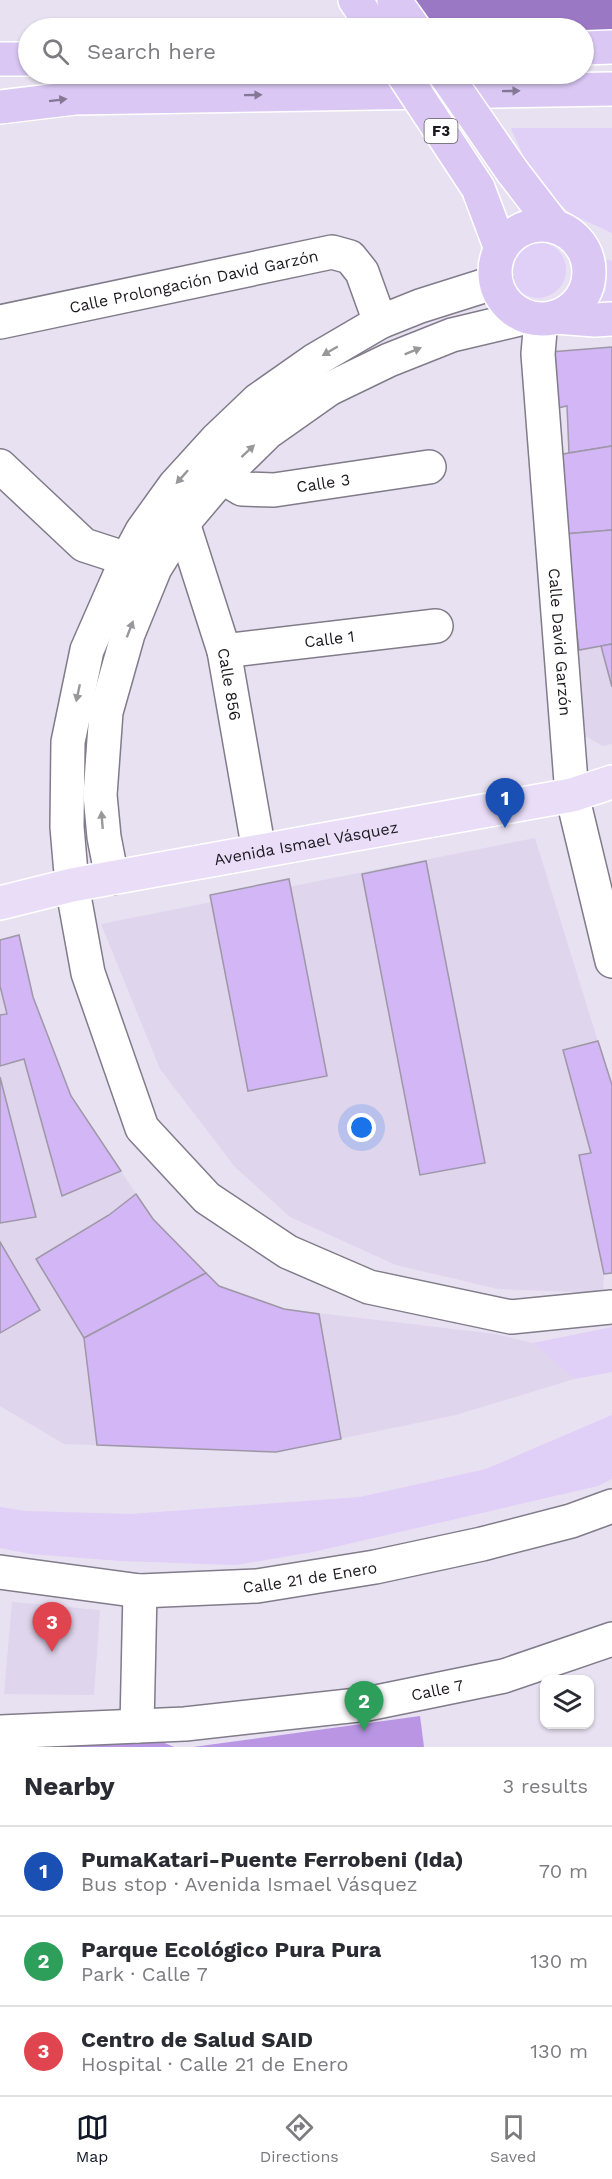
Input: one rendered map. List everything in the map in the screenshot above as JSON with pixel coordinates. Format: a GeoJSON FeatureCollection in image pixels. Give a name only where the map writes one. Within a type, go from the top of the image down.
{"type":"FeatureCollection","features":[{"type":"Feature","properties":{"kind":"highway"},"geometry":{"type":"LineString","coordinates":[[355,0],[367,18]]}},
{"type":"Feature","properties":{"kind":"highway"},"geometry":{"type":"LineString","coordinates":[[394,0],[407,18]]}},
{"type":"Feature","properties":{"kind":"highway"},"geometry":{"type":"LineString","coordinates":[[594,48],[612,47]]}},
{"type":"Feature","properties":{"kind":"highway"},"geometry":{"type":"LineString","coordinates":[[0,59],[18,59]]}},
{"type":"Feature","properties":{"kind":"highway","name":"F3"},"geometry":{"type":"LineString","coordinates":[[410,84],[478,188],[501,249]]}},
{"type":"Feature","properties":{"kind":"highway","name":"F3"},"geometry":{"type":"LineString","coordinates":[[452,84],[512,171],[562,230],[584,250],[589,275],[580,300],[571,309],[541,317]]}},
{"type":"Feature","properties":{"kind":"highway"},"geometry":{"type":"LineString","coordinates":[[0,107],[75,98],[612,89]]}},
{"type":"Feature","properties":{"kind":"highway","name":"F3"},"geometry":{"type":"LineString","coordinates":[[501,249],[511,236],[524,228],[540,225],[562,230],[612,252]]}},
{"type":"Feature","properties":{"kind":"highway"},"geometry":{"type":"LineString","coordinates":[[501,249],[495,271],[496,282],[501,296],[514,310],[541,317],[612,319]]}},
{"type":"Feature","properties":{"kind":"main road","name":"Avenida Ismael Vásquez"},"geometry":{"type":"LineString","coordinates":[[0,903],[72,885],[572,795],[612,782]]}},
{"type":"Feature","properties":{"kind":"street","name":"Calle Prolongación David Garzón"},"geometry":{"type":"LineString","coordinates":[[0,322],[332,252],[350,257],[362,272],[380,322]]}},
{"type":"Feature","properties":{"kind":"street"},"geometry":{"type":"LineString","coordinates":[[496,282],[420,306],[380,322],[315,360],[258,400],[216,440],[175,485],[142,531],[87,650],[68,742],[67,827],[72,885],[88,973],[142,1128],[207,1198],[288,1252],[369,1287],[511,1317],[612,1307]]}},
{"type":"Feature","properties":{"kind":"street"},"geometry":{"type":"LineString","coordinates":[[112,878],[104,837],[100,795],[106,712],[128,633],[156,568],[183,523],[222,477],[268,432],[329,389],[389,360],[452,335],[541,317]]}},
{"type":"Feature","properties":{"kind":"street","name":"Calle David Garzón"},"geometry":{"type":"LineString","coordinates":[[541,317],[538,354],[572,795],[612,961]]}},
{"type":"Feature","properties":{"kind":"street"},"geometry":{"type":"LineString","coordinates":[[0,466],[84,545],[127,560]]}},
{"type":"Feature","properties":{"kind":"street","name":"Calle 3"},"geometry":{"type":"LineString","coordinates":[[222,477],[242,489],[274,490],[429,467]]}},
{"type":"Feature","properties":{"kind":"street","name":"Calle 856"},"geometry":{"type":"LineString","coordinates":[[183,523],[224,651],[259,851]]}},
{"type":"Feature","properties":{"kind":"street","name":"Calle 1"},"geometry":{"type":"LineString","coordinates":[[224,651],[436,626]]}},
{"type":"Feature","properties":{"kind":"street","name":"Calle 21 de Enero"},"geometry":{"type":"LineString","coordinates":[[0,1572],[140,1592],[257,1586],[375,1567],[482,1544],[571,1521],[612,1506]]}},
{"type":"Feature","properties":{"kind":"street"},"geometry":{"type":"LineString","coordinates":[[137,1726],[140,1592]]}},
{"type":"Feature","properties":{"kind":"street","name":"Calle 7"},"geometry":{"type":"LineString","coordinates":[[0,1732],[184,1724],[378,1702],[504,1676],[612,1639]]}},
{"type":"Feature","properties":{"kind":"shaded area"},"geometry":{"type":"Polygon","coordinates":[[[511,128],[612,128],[612,233],[571,214],[534,180],[511,128]]]}},
{"type":"Feature","properties":{"kind":"shaded area"},"geometry":{"type":"Polygon","coordinates":[[[532,242],[544,242],[554,246],[562,254],[566,270],[562,286],[554,294],[544,298],[532,298],[522,294],[514,286],[510,276],[510,264],[514,254],[522,246],[532,242]]]}},
{"type":"Feature","properties":{"kind":"shaded area"},"geometry":{"type":"Polygon","coordinates":[[[607,259],[612,261],[612,308],[595,311],[606,290],[607,259]]]}},
{"type":"Feature","properties":{"kind":"shaded area"},"geometry":{"type":"Polygon","coordinates":[[[612,530],[612,744],[603,746],[585,736],[579,650],[564,534],[612,530]]]}},
{"type":"Feature","properties":{"kind":"shaded area"},"geometry":{"type":"Polygon","coordinates":[[[535,838],[612,1087],[612,1273],[604,1274],[603,1293],[498,1289],[396,1265],[290,1217],[235,1167],[160,1069],[101,924],[535,838]]]}},
{"type":"Feature","properties":{"kind":"shaded area"},"geometry":{"type":"Polygon","coordinates":[[[0,940],[33,997],[71,1096],[153,1219],[219,1286],[284,1309],[496,1334],[533,1343],[574,1379],[456,1415],[276,1452],[64,1444],[0,1406],[0,940]]]}},
{"type":"Feature","properties":{"kind":"shaded area"},"geometry":{"type":"Polygon","coordinates":[[[612,1327],[612,1372],[574,1379],[533,1343],[612,1327]]]}},
{"type":"Feature","properties":{"kind":"shaded area"},"geometry":{"type":"Polygon","coordinates":[[[612,1415],[612,1479],[598,1486],[313,1552],[236,1565],[120,1561],[31,1554],[0,1548],[0,1507],[25,1511],[131,1514],[360,1497],[486,1469],[612,1415]]]}},
{"type":"Feature","properties":{"kind":"shaded area"},"geometry":{"type":"Polygon","coordinates":[[[12,1602],[100,1610],[94,1695],[4,1694],[12,1602]]]}},
{"type":"Feature","properties":{"kind":"shaded area"},"geometry":{"type":"Polygon","coordinates":[[[420,1716],[424,1747],[193,1747],[420,1716]]]}},
{"type":"Feature","properties":{"kind":"shaded area"},"geometry":{"type":"Polygon","coordinates":[[[153,1738],[174,1747],[28,1747],[153,1738]]]}},
{"type":"Feature","properties":{"kind":"building"},"geometry":{"type":"Polygon","coordinates":[[[612,347],[612,446],[569,453],[567,406],[553,409],[550,352],[612,347]]]}},
{"type":"Feature","properties":{"kind":"building"},"geometry":{"type":"Polygon","coordinates":[[[612,446],[612,530],[564,534],[557,455],[612,446]]]}},
{"type":"Feature","properties":{"kind":"building"},"geometry":{"type":"Polygon","coordinates":[[[612,530],[612,644],[579,650],[564,534],[612,530]]]}},
{"type":"Feature","properties":{"kind":"building"},"geometry":{"type":"Polygon","coordinates":[[[612,644],[612,687],[601,646],[612,644]]]}},
{"type":"Feature","properties":{"kind":"building"},"geometry":{"type":"Polygon","coordinates":[[[426,861],[485,1163],[420,1175],[362,874],[426,861]]]}},
{"type":"Feature","properties":{"kind":"building"},"geometry":{"type":"Polygon","coordinates":[[[289,879],[327,1076],[248,1091],[210,895],[289,879]]]}},
{"type":"Feature","properties":{"kind":"building"},"geometry":{"type":"Polygon","coordinates":[[[19,935],[33,997],[71,1096],[121,1171],[62,1196],[24,1059],[0,1066],[0,1015],[7,1014],[0,986],[0,940],[19,935]]]}},
{"type":"Feature","properties":{"kind":"building"},"geometry":{"type":"Polygon","coordinates":[[[598,1041],[612,1085],[612,1273],[604,1274],[579,1155],[591,1153],[563,1050],[598,1041]]]}},
{"type":"Feature","properties":{"kind":"building"},"geometry":{"type":"Polygon","coordinates":[[[0,1077],[36,1217],[0,1223],[0,1077]]]}},
{"type":"Feature","properties":{"kind":"building"},"geometry":{"type":"Polygon","coordinates":[[[136,1194],[153,1219],[206,1273],[84,1338],[36,1259],[109,1215],[136,1194]]]}},
{"type":"Feature","properties":{"kind":"building"},"geometry":{"type":"Polygon","coordinates":[[[0,1242],[40,1310],[0,1333],[0,1242]]]}},
{"type":"Feature","properties":{"kind":"building"},"geometry":{"type":"Polygon","coordinates":[[[206,1273],[219,1286],[284,1309],[319,1314],[341,1439],[276,1452],[97,1445],[84,1338],[206,1273]]]}},
{"type":"Feature","properties":{"kind":"waterway"},"geometry":{"type":"LineString","coordinates":[[370,0],[431,8],[612,3]]}},
{"type":"Feature","properties":{"kind":"place","name":"PumaKatari-Puente Ferrobeni (Ida)"},"geometry":{"type":"Point","coordinates":[505,828]}},
{"type":"Feature","properties":{"kind":"place","name":"Centro de Salud SAID"},"geometry":{"type":"Point","coordinates":[52,1652]}},
{"type":"Feature","properties":{"kind":"place","name":"Parque Ecológico Pura Pura"},"geometry":{"type":"Point","coordinates":[364,1731]}}]}
